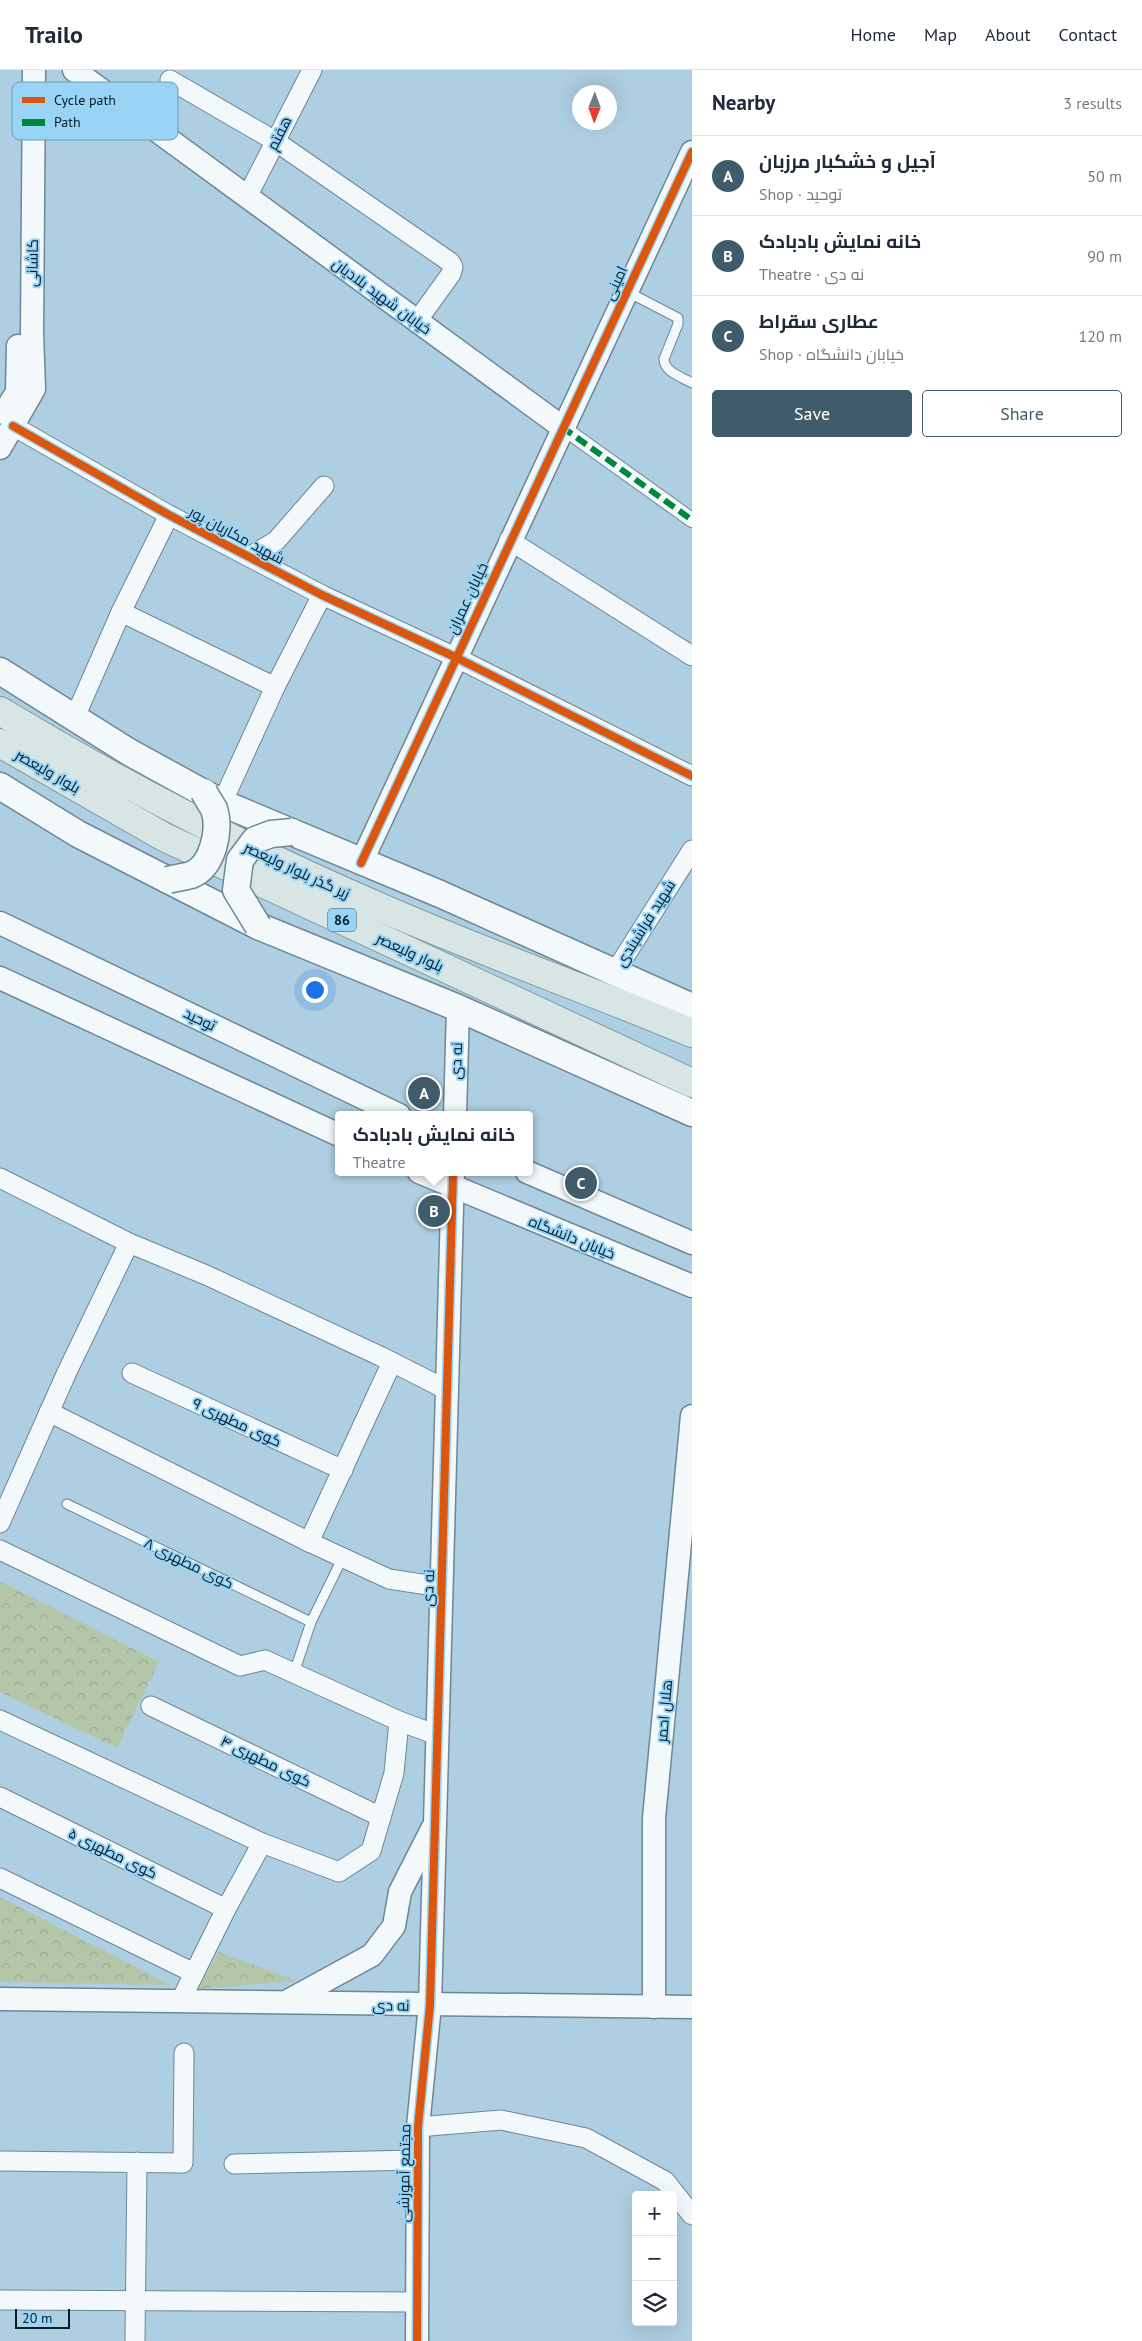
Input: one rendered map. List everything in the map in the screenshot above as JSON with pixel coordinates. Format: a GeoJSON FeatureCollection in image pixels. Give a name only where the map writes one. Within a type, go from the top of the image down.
{"type":"FeatureCollection","features":[{"type":"Feature","properties":{"kind":"main road"},"geometry":{"type":"LineString","coordinates":[[0,671],[129,752],[213,798],[361,863],[440,894],[692,1007]]}},
{"type":"Feature","properties":{"kind":"main road","name":"زیر گذر بلوار ولیعصر"},"geometry":{"type":"LineString","coordinates":[[0,711],[62,748],[204,827],[278,862],[511,963],[622,1004],[692,1033]]}},
{"type":"Feature","properties":{"kind":"main road","name":"بلوار ولیعصر"},"geometry":{"type":"LineString","coordinates":[[0,744],[164,837],[692,1083]]}},
{"type":"Feature","properties":{"kind":"main road"},"geometry":{"type":"LineString","coordinates":[[0,786],[78,834],[258,926],[458,1008],[692,1113]]}},
{"type":"Feature","properties":{"kind":"main road"},"geometry":{"type":"LineString","coordinates":[[168,880],[193,874],[206,862],[212,850],[216,823],[213,798]]}},
{"type":"Feature","properties":{"kind":"main road"},"geometry":{"type":"LineString","coordinates":[[258,926],[236,890],[240,860],[255,840],[271,834],[292,832]]}},
{"type":"Feature","properties":{"kind":"street","name":"خیابان شهید بلادیان"},"geometry":{"type":"LineString","coordinates":[[74,70],[90,82]]}},
{"type":"Feature","properties":{"kind":"street","name":"هفتم"},"geometry":{"type":"LineString","coordinates":[[247,197],[312,70]]}},
{"type":"Feature","properties":{"kind":"street"},"geometry":{"type":"LineString","coordinates":[[178,85],[275,141],[450,262],[453,267],[452,274],[416,321]]}},
{"type":"Feature","properties":{"kind":"street","name":"کاشانی"},"geometry":{"type":"LineString","coordinates":[[0,448],[6,423],[17,392],[20,140]]}},
{"type":"Feature","properties":{"kind":"street","name":"کاشانی"},"geometry":{"type":"LineString","coordinates":[[6,423],[34,389],[32,332],[33,140]]}},
{"type":"Feature","properties":{"kind":"street","name":"خیابان شهید بلادیان"},"geometry":{"type":"LineString","coordinates":[[169,140],[692,520]]}},
{"type":"Feature","properties":{"kind":"street","name":"امینی"},"geometry":{"type":"LineString","coordinates":[[562,427],[692,152]]}},
{"type":"Feature","properties":{"kind":"street","name":"شهید مکاریان پور"},"geometry":{"type":"LineString","coordinates":[[6,423],[169,515],[322,595],[455,657],[692,776]]}},
{"type":"Feature","properties":{"kind":"street","name":"خیابان عمران"},"geometry":{"type":"LineString","coordinates":[[361,863],[562,427]]}},
{"type":"Feature","properties":{"kind":"street"},"geometry":{"type":"LineString","coordinates":[[249,557],[276,540],[324,486]]}},
{"type":"Feature","properties":{"kind":"street"},"geometry":{"type":"LineString","coordinates":[[75,717],[121,612],[169,515]]}},
{"type":"Feature","properties":{"kind":"street"},"geometry":{"type":"LineString","coordinates":[[509,540],[692,656]]}},
{"type":"Feature","properties":{"kind":"street"},"geometry":{"type":"LineString","coordinates":[[213,798],[275,687],[322,595]]}},
{"type":"Feature","properties":{"kind":"street"},"geometry":{"type":"LineString","coordinates":[[121,612],[275,687]]}},
{"type":"Feature","properties":{"kind":"street","name":"شهید فراشبندی"},"geometry":{"type":"LineString","coordinates":[[615,972],[691,852]]}},
{"type":"Feature","properties":{"kind":"street","name":"توحید"},"geometry":{"type":"LineString","coordinates":[[0,923],[391,1111]]}},
{"type":"Feature","properties":{"kind":"street"},"geometry":{"type":"LineString","coordinates":[[0,978],[335,1133]]}},
{"type":"Feature","properties":{"kind":"street","name":"نه دی"},"geometry":{"type":"LineString","coordinates":[[455,1111],[458,1008]]}},
{"type":"Feature","properties":{"kind":"street"},"geometry":{"type":"LineString","coordinates":[[533,1175],[692,1243]]}},
{"type":"Feature","properties":{"kind":"street"},"geometry":{"type":"LineString","coordinates":[[436,1176],[453,1180]]}},
{"type":"Feature","properties":{"kind":"street"},"geometry":{"type":"LineString","coordinates":[[0,1178],[129,1243],[206,1276],[392,1362],[447,1390]]}},
{"type":"Feature","properties":{"kind":"street","name":"نه دی"},"geometry":{"type":"LineString","coordinates":[[0,2000],[430,2005],[453,1180]]}},
{"type":"Feature","properties":{"kind":"street","name":"خیابان دانشگاه"},"geometry":{"type":"LineString","coordinates":[[453,1180],[692,1286]]}},
{"type":"Feature","properties":{"kind":"street"},"geometry":{"type":"LineString","coordinates":[[0,1523],[49,1412],[129,1243]]}},
{"type":"Feature","properties":{"kind":"street"},"geometry":{"type":"LineString","coordinates":[[309,1542],[392,1362]]}},
{"type":"Feature","properties":{"kind":"street","name":"کوی مطهری ۹"},"geometry":{"type":"LineString","coordinates":[[132,1373],[343,1470]]}},
{"type":"Feature","properties":{"kind":"street"},"geometry":{"type":"LineString","coordinates":[[49,1412],[309,1542],[390,1579],[441,1587]]}},
{"type":"Feature","properties":{"kind":"street","name":"هلال احمر"},"geometry":{"type":"LineString","coordinates":[[654,2007],[654,1818],[692,1416]]}},
{"type":"Feature","properties":{"kind":"street"},"geometry":{"type":"LineString","coordinates":[[0,1550],[240,1666],[265,1660],[399,1721],[437,1735]]}},
{"type":"Feature","properties":{"kind":"street","name":"کوی مطهری ۴"},"geometry":{"type":"LineString","coordinates":[[152,1706],[381,1817]]}},
{"type":"Feature","properties":{"kind":"street"},"geometry":{"type":"LineString","coordinates":[[2,1726],[262,1843],[339,1872],[371,1852],[394,1773],[399,1721]]}},
{"type":"Feature","properties":{"kind":"street","name":"کوی مطهری ۵"},"geometry":{"type":"LineString","coordinates":[[0,1797],[226,1909]]}},
{"type":"Feature","properties":{"kind":"street"},"geometry":{"type":"LineString","coordinates":[[283,2003],[372,1955],[394,1926],[400,1892],[435,1823]]}},
{"type":"Feature","properties":{"kind":"street"},"geometry":{"type":"LineString","coordinates":[[180,2002],[226,1909],[262,1843]]}},
{"type":"Feature","properties":{"kind":"street"},"geometry":{"type":"LineString","coordinates":[[0,1878],[194,1973]]}},
{"type":"Feature","properties":{"kind":"street"},"geometry":{"type":"LineString","coordinates":[[430,2005],[692,2008]]}},
{"type":"Feature","properties":{"kind":"street","name":"مجتمع آموزشی"},"geometry":{"type":"LineString","coordinates":[[417,2341],[418,2127],[430,2005]]}},
{"type":"Feature","properties":{"kind":"street"},"geometry":{"type":"LineString","coordinates":[[0,2161],[183,2163],[184,2053]]}},
{"type":"Feature","properties":{"kind":"street"},"geometry":{"type":"LineString","coordinates":[[418,2127],[501,2120],[586,2138],[665,2181],[692,2215]]}},
{"type":"Feature","properties":{"kind":"street"},"geometry":{"type":"LineString","coordinates":[[234,2164],[418,2160]]}},
{"type":"Feature","properties":{"kind":"street"},"geometry":{"type":"LineString","coordinates":[[135,2341],[137,2162]]}},
{"type":"Feature","properties":{"kind":"street"},"geometry":{"type":"LineString","coordinates":[[0,2300],[417,2302]]}},
{"type":"Feature","properties":{"kind":"lane"},"geometry":{"type":"LineString","coordinates":[[626,291],[678,318],[678,324],[664,359],[664,364],[667,369],[692,383]]}},
{"type":"Feature","properties":{"kind":"lane","name":"کوی مطهری ۸"},"geometry":{"type":"LineString","coordinates":[[67,1504],[311,1622]]}},
{"type":"Feature","properties":{"kind":"lane"},"geometry":{"type":"LineString","coordinates":[[294,1673],[311,1622],[343,1558]]}},
{"type":"Feature","properties":{"kind":"green space"},"geometry":{"type":"Polygon","coordinates":[[[0,1581],[159,1662],[117,1748],[0,1692],[0,1581]]]}},
{"type":"Feature","properties":{"kind":"green space"},"geometry":{"type":"Polygon","coordinates":[[[0,1897],[170,1985],[0,1982],[0,1897]]]}},
{"type":"Feature","properties":{"kind":"green space"},"geometry":{"type":"Polygon","coordinates":[[[219,1952],[297,1981],[197,1989],[219,1952]]]}},
{"type":"Feature","properties":{"kind":"marked path"},"geometry":{"type":"LineString","coordinates":[[562,427],[692,520]]}},
{"type":"Feature","properties":{"kind":"cycle path"},"geometry":{"type":"LineString","coordinates":[[361,863],[692,152]]}},
{"type":"Feature","properties":{"kind":"cycle path"},"geometry":{"type":"LineString","coordinates":[[13,426],[169,515],[322,595],[455,657],[692,776]]}},
{"type":"Feature","properties":{"kind":"cycle path"},"geometry":{"type":"LineString","coordinates":[[417,2341],[418,2127],[430,2005],[453,1176]]}},
{"type":"Feature","properties":{"kind":"place","name":"آجیل و خشکبار مرزبان"},"geometry":{"type":"Point","coordinates":[424,1093]}},
{"type":"Feature","properties":{"kind":"place","name":"عطاری سقراط"},"geometry":{"type":"Point","coordinates":[581,1183]}},
{"type":"Feature","properties":{"kind":"place","name":"خانه نمایش بادبادک"},"geometry":{"type":"Point","coordinates":[434,1211]}}]}
